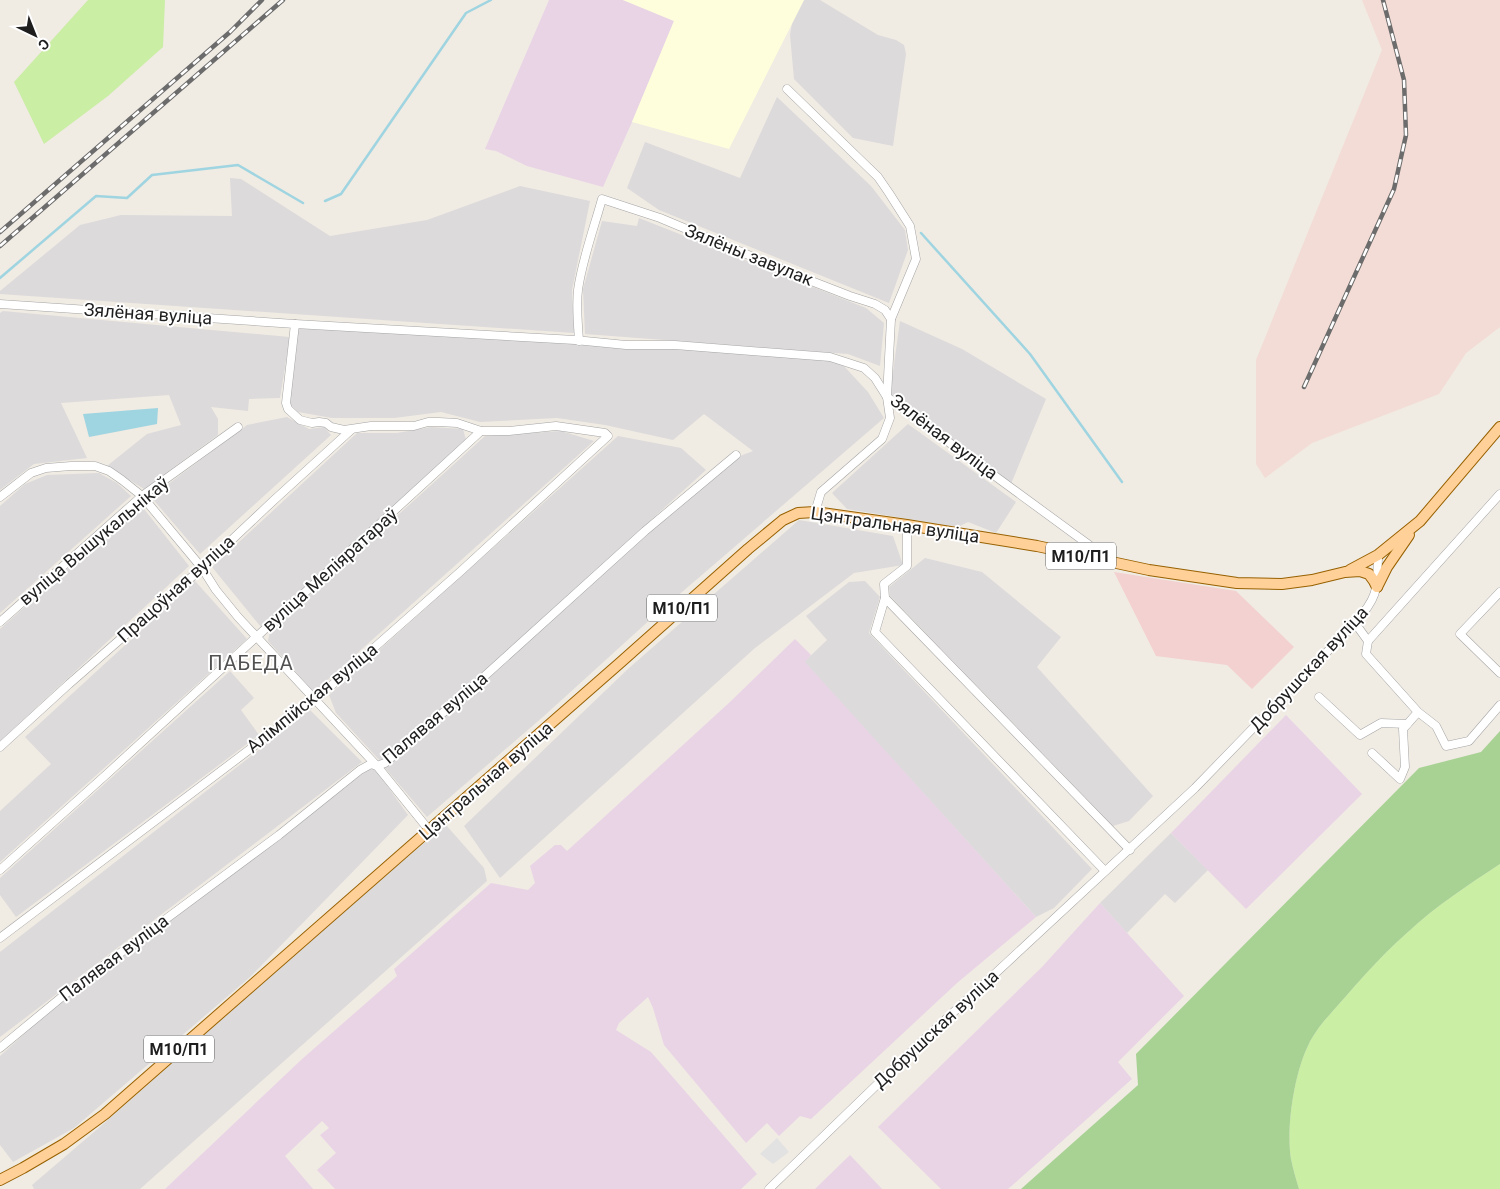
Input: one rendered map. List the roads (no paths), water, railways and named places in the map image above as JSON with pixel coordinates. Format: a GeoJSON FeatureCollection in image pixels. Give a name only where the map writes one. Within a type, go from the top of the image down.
{"type":"FeatureCollection","features":[{"type":"Feature","properties":{"kind":"main road","name":"М10/П1"},"geometry":{"type":"LineString","coordinates":[[1115,564],[1213,580],[1266,585],[1312,580],[1345,572],[1378,555],[1420,521],[1500,427]]}},
{"type":"Feature","properties":{"kind":"main road","name":"Цэнтральная вуліца"},"geometry":{"type":"LineString","coordinates":[[0,1180],[64,1144],[104,1114],[783,520],[798,513],[815,512],[1014,542],[1115,564]]}},
{"type":"Feature","properties":{"kind":"main road"},"geometry":{"type":"LineString","coordinates":[[1377,587],[1403,542],[1420,521]]}},
{"type":"Feature","properties":{"kind":"main road"},"geometry":{"type":"LineString","coordinates":[[1345,572],[1360,571],[1369,574],[1377,587]]}},
{"type":"Feature","properties":{"kind":"street"},"geometry":{"type":"LineString","coordinates":[[787,89],[878,177],[890,192],[910,226],[916,258],[891,319],[888,397],[890,418],[882,439],[821,492],[815,512]]}},
{"type":"Feature","properties":{"kind":"street","name":"Зялёны завулак"},"geometry":{"type":"LineString","coordinates":[[579,341],[578,290],[588,246],[602,199],[660,218],[801,277],[875,304],[885,310],[891,319]]}},
{"type":"Feature","properties":{"kind":"street","name":"Зялёная вуліца"},"geometry":{"type":"LineString","coordinates":[[0,304],[626,345],[675,345],[830,357],[864,368],[875,378],[888,397],[1115,564]]}},
{"type":"Feature","properties":{"kind":"street"},"geometry":{"type":"LineString","coordinates":[[295,324],[286,403],[288,409],[300,420],[312,423],[326,423],[338,429],[351,430],[371,426],[414,426],[428,422],[439,422],[457,423],[481,431]]}},
{"type":"Feature","properties":{"kind":"street","name":"Алімпійская вуліца"},"geometry":{"type":"LineString","coordinates":[[0,938],[315,700],[461,571],[608,436],[605,433],[556,426],[508,431],[481,431]]}},
{"type":"Feature","properties":{"kind":"street","name":"вуліца Вышукальнікаў"},"geometry":{"type":"LineString","coordinates":[[0,622],[142,496],[238,427]]}},
{"type":"Feature","properties":{"kind":"street","name":"Працоўная вуліца"},"geometry":{"type":"LineString","coordinates":[[0,748],[69,684],[202,568],[351,430]]}},
{"type":"Feature","properties":{"kind":"street","name":"вуліца Меліяратараў"},"geometry":{"type":"LineString","coordinates":[[0,870],[481,431]]}},
{"type":"Feature","properties":{"kind":"street","name":"Палявая вуліца"},"geometry":{"type":"LineString","coordinates":[[0,1048],[70,991],[279,835],[360,770],[370,764],[377,766],[385,763],[468,691],[645,531],[736,455]]}},
{"type":"Feature","properties":{"kind":"street"},"geometry":{"type":"LineString","coordinates":[[0,497],[31,473],[46,468],[95,466],[109,471],[122,480],[142,496],[202,568],[216,590],[256,637],[377,766],[429,830]]}},
{"type":"Feature","properties":{"kind":"street"},"geometry":{"type":"LineString","coordinates":[[1500,494],[1368,641],[1366,654],[1418,712],[1436,726],[1446,746],[1469,741],[1500,705]]}},
{"type":"Feature","properties":{"kind":"street"},"geometry":{"type":"LineString","coordinates":[[906,525],[906,566],[884,584],[884,598],[875,632],[1106,871]]}},
{"type":"Feature","properties":{"kind":"street","name":"Добрушская вуліца"},"geometry":{"type":"LineString","coordinates":[[769,1189],[917,1046],[1195,788],[1355,623],[1373,599],[1377,587],[1378,555]]}},
{"type":"Feature","properties":{"kind":"street"},"geometry":{"type":"LineString","coordinates":[[1500,592],[1460,634],[1500,673]]}},
{"type":"Feature","properties":{"kind":"street"},"geometry":{"type":"LineString","coordinates":[[884,598],[1130,850]]}},
{"type":"Feature","properties":{"kind":"street"},"geometry":{"type":"LineString","coordinates":[[1355,623],[1368,641]]}},
{"type":"Feature","properties":{"kind":"street"},"geometry":{"type":"LineString","coordinates":[[1319,696],[1360,735],[1381,723],[1407,724]]}},
{"type":"Feature","properties":{"kind":"street"},"geometry":{"type":"LineString","coordinates":[[1372,753],[1400,780],[1405,767],[1403,729],[1418,712]]}},
{"type":"Feature","properties":{"kind":"water"},"geometry":{"type":"Polygon","coordinates":[[[158,408],[157,424],[89,437],[83,414],[158,408]]]}},
{"type":"Feature","properties":{"kind":"waterway"},"geometry":{"type":"LineString","coordinates":[[325,201],[341,194],[466,13],[491,0]]}},
{"type":"Feature","properties":{"kind":"waterway"},"geometry":{"type":"LineString","coordinates":[[0,278],[96,196],[127,198],[152,175],[238,165],[303,203]]}},
{"type":"Feature","properties":{"kind":"waterway"},"geometry":{"type":"LineString","coordinates":[[921,233],[1030,354],[1122,482]]}},
{"type":"Feature","properties":{"kind":"railway"},"geometry":{"type":"LineString","coordinates":[[0,232],[230,32],[262,0]]}},
{"type":"Feature","properties":{"kind":"railway"},"geometry":{"type":"LineString","coordinates":[[0,246],[283,0]]}},
{"type":"Feature","properties":{"kind":"railway"},"geometry":{"type":"LineString","coordinates":[[1304,387],[1394,189],[1406,135],[1404,80],[1383,0]]}},
{"type":"Feature","properties":{"kind":"district","name":"ПАБЕДА"},"geometry":{"type":"Point","coordinates":[251,663]}}]}
